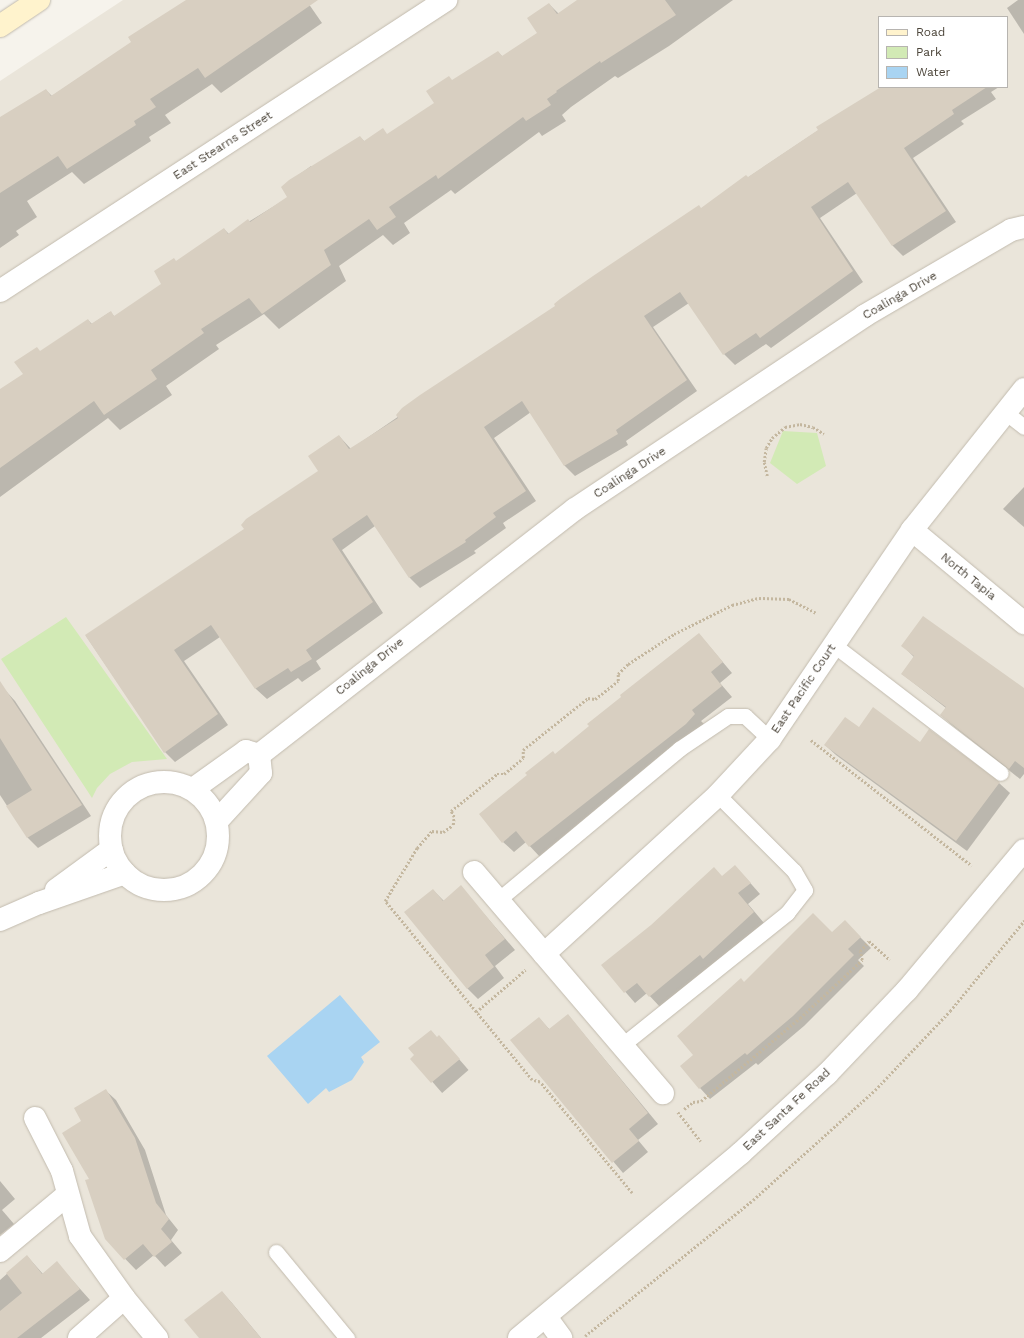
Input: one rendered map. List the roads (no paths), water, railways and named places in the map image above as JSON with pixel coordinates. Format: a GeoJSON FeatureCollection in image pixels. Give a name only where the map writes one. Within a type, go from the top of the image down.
{"type":"FeatureCollection","features":[{"type":"Feature","properties":{"kind":"main road"},"geometry":{"type":"LineString","coordinates":[[0,26],[39,0]]}},
{"type":"Feature","properties":{"kind":"street","name":"East Stearns Street"},"geometry":{"type":"LineString","coordinates":[[0,291],[446,0]]}},
{"type":"Feature","properties":{"kind":"street","name":"Coalinga Drive"},"geometry":{"type":"LineString","coordinates":[[259,755],[575,509],[864,316],[1011,230],[1024,227]]}},
{"type":"Feature","properties":{"kind":"street","name":"East Pacific Court"},"geometry":{"type":"LineString","coordinates":[[544,954],[718,795],[770,739],[912,530],[1024,389]]}},
{"type":"Feature","properties":{"kind":"street","name":"North Tapia"},"geometry":{"type":"LineString","coordinates":[[912,530],[1024,623]]}},
{"type":"Feature","properties":{"kind":"street"},"geometry":{"type":"LineString","coordinates":[[193,789],[246,751],[259,755],[261,773],[216,821]]}},
{"type":"Feature","properties":{"kind":"street"},"geometry":{"type":"LineString","coordinates":[[162,782],[178,783],[193,789],[204,798],[216,821],[218,838],[214,856],[205,871],[191,883],[174,889],[156,889],[139,884],[125,873],[112,849],[110,833],[113,817],[121,803],[133,792],[147,784],[162,782]]}},
{"type":"Feature","properties":{"kind":"street"},"geometry":{"type":"LineString","coordinates":[[39,903],[112,849]]}},
{"type":"Feature","properties":{"kind":"street","name":"East Santa Fe Road"},"geometry":{"type":"LineString","coordinates":[[519,1338],[741,1153],[827,1074],[907,990],[1024,850]]}},
{"type":"Feature","properties":{"kind":"street"},"geometry":{"type":"LineString","coordinates":[[474,872],[621,1046],[663,1093]]}},
{"type":"Feature","properties":{"kind":"street"},"geometry":{"type":"LineString","coordinates":[[0,920],[39,903],[125,873]]}},
{"type":"Feature","properties":{"kind":"street"},"geometry":{"type":"LineString","coordinates":[[35,1118],[62,1172],[67,1195],[80,1236],[124,1298],[157,1338]]}},
{"type":"Feature","properties":{"kind":"street"},"geometry":{"type":"LineString","coordinates":[[0,1250],[67,1195]]}},
{"type":"Feature","properties":{"kind":"street"},"geometry":{"type":"LineString","coordinates":[[78,1338],[124,1298]]}},
{"type":"Feature","properties":{"kind":"street"},"geometry":{"type":"LineString","coordinates":[[546,1317],[561,1338]]}},
{"type":"Feature","properties":{"kind":"lane"},"geometry":{"type":"LineString","coordinates":[[1005,412],[1024,426]]}},
{"type":"Feature","properties":{"kind":"lane"},"geometry":{"type":"LineString","coordinates":[[834,645],[1000,773]]}},
{"type":"Feature","properties":{"kind":"lane"},"geometry":{"type":"LineString","coordinates":[[498,900],[679,749],[728,716],[745,716],[770,739]]}},
{"type":"Feature","properties":{"kind":"lane"},"geometry":{"type":"LineString","coordinates":[[621,1046],[787,912],[805,890],[794,870],[718,795]]}},
{"type":"Feature","properties":{"kind":"lane"},"geometry":{"type":"LineString","coordinates":[[276,1252],[347,1338]]}},
{"type":"Feature","properties":{"kind":"water"},"geometry":{"type":"Polygon","coordinates":[[[340,995],[380,1042],[361,1057],[364,1062],[352,1080],[329,1092],[326,1088],[308,1104],[267,1056],[340,995]]]}}]}
